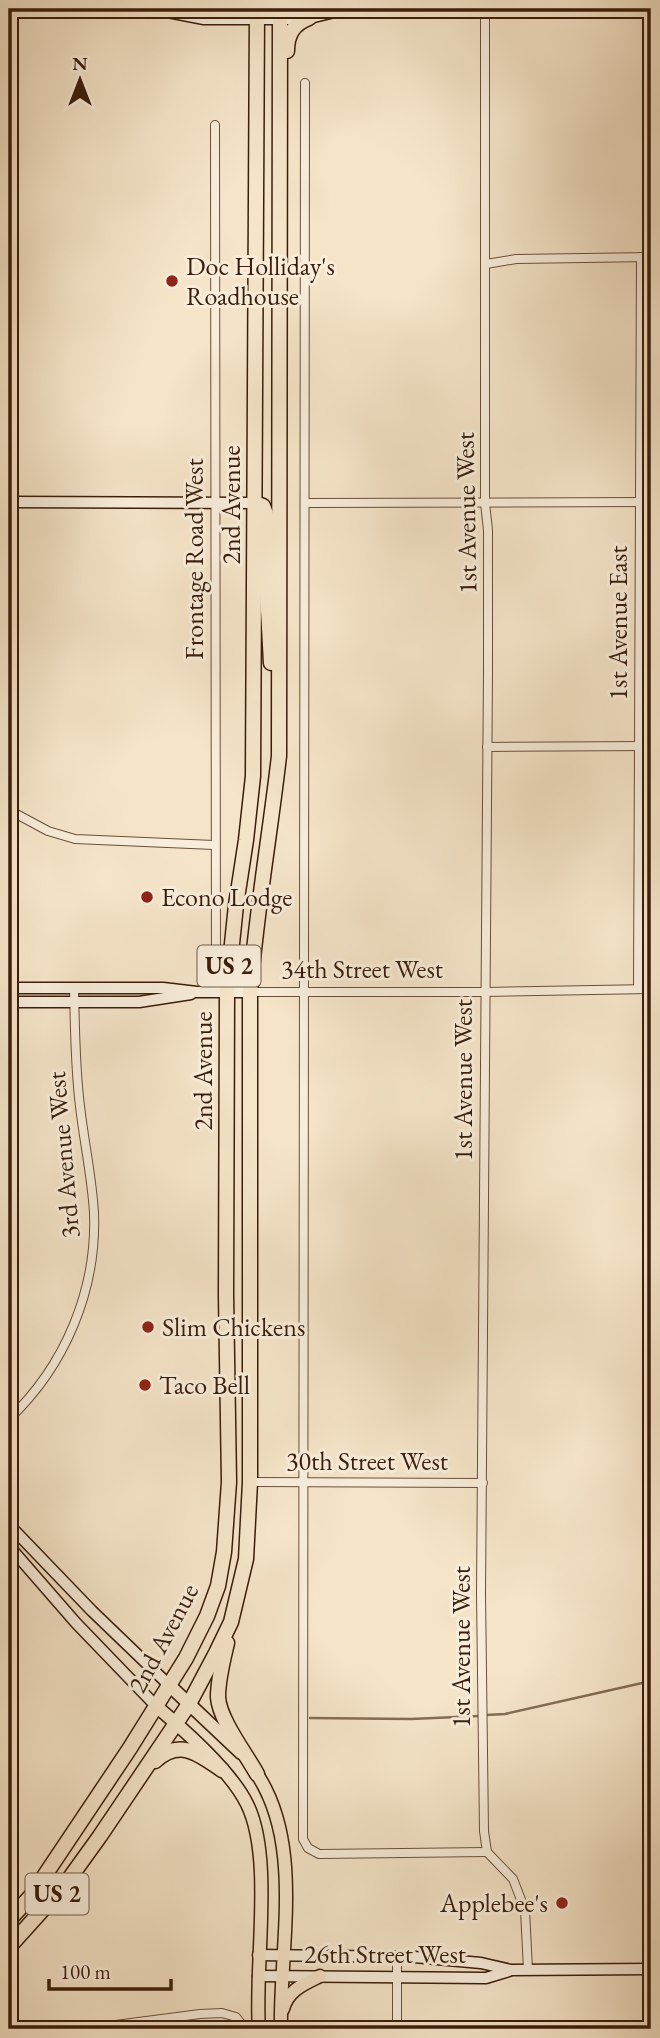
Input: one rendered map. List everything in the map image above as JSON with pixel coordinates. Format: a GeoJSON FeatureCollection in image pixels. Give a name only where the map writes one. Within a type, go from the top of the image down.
{"type":"FeatureCollection","features":[{"type":"Feature","properties":{"kind":"highway","name":"2nd Avenue"},"geometry":{"type":"LineString","coordinates":[[10,1918],[45,1875],[186,1658],[207,1616],[218,1586],[224,1552],[229,1482],[222,992],[246,840],[253,776],[258,12]]}},
{"type":"Feature","properties":{"kind":"highway","name":"2nd Avenue"},"geometry":{"type":"LineString","coordinates":[[9,1947],[64,1886],[189,1704],[231,1622],[246,1559],[250,1482],[250,992],[254,939],[279,756],[280,14]]}},
{"type":"Feature","properties":{"kind":"highway"},"geometry":{"type":"LineString","coordinates":[[280,192],[287,142],[287,43],[293,28],[309,18]]}},
{"type":"Feature","properties":{"kind":"highway"},"geometry":{"type":"LineString","coordinates":[[256,503],[263,506],[267,514],[274,797]]}},
{"type":"Feature","properties":{"kind":"highway"},"geometry":{"type":"LineString","coordinates":[[231,1622],[220,1679],[219,1702],[223,1715],[257,1774]]}},
{"type":"Feature","properties":{"kind":"highway"},"geometry":{"type":"LineString","coordinates":[[138,1780],[167,1751],[178,1749],[202,1756],[222,1770]]}},
{"type":"Feature","properties":{"kind":"main road"},"geometry":{"type":"LineString","coordinates":[[169,1685],[244,1756],[268,1790],[274,1805],[282,1840],[285,1896],[281,2023]]}},
{"type":"Feature","properties":{"kind":"main road"},"geometry":{"type":"LineString","coordinates":[[156,1706],[222,1770],[247,1802],[259,1856],[259,2029]]}},
{"type":"Feature","properties":{"kind":"main road"},"geometry":{"type":"LineString","coordinates":[[281,2023],[286,1999],[298,1987],[320,1976]]}},
{"type":"Feature","properties":{"kind":"street"},"geometry":{"type":"LineString","coordinates":[[9,12],[168,12],[214,9],[309,18],[347,9]]}},
{"type":"Feature","properties":{"kind":"street","name":"1st Avenue West"},"geometry":{"type":"LineString","coordinates":[[485,9],[485,503],[488,530],[481,1594],[484,1831],[487,1852]]}},
{"type":"Feature","properties":{"kind":"street"},"geometry":{"type":"LineString","coordinates":[[168,12],[195,18],[258,12]]}},
{"type":"Feature","properties":{"kind":"street"},"geometry":{"type":"LineString","coordinates":[[305,83],[303,1839],[308,1848],[319,1854],[487,1852],[513,1879],[526,1910],[528,1970]]}},
{"type":"Feature","properties":{"kind":"street","name":"Frontage Road West"},"geometry":{"type":"LineString","coordinates":[[215,125],[214,845],[222,992]]}},
{"type":"Feature","properties":{"kind":"street","name":"1st Avenue East"},"geometry":{"type":"LineString","coordinates":[[638,989],[641,257]]}},
{"type":"Feature","properties":{"kind":"street"},"geometry":{"type":"LineString","coordinates":[[486,264],[516,259],[651,257]]}},
{"type":"Feature","properties":{"kind":"street"},"geometry":{"type":"LineString","coordinates":[[9,502],[256,503]]}},
{"type":"Feature","properties":{"kind":"street"},"geometry":{"type":"LineString","coordinates":[[305,503],[651,502]]}},
{"type":"Feature","properties":{"kind":"street"},"geometry":{"type":"LineString","coordinates":[[486,747],[651,746]]}},
{"type":"Feature","properties":{"kind":"street"},"geometry":{"type":"LineString","coordinates":[[9,810],[48,831],[75,839],[214,845]]}},
{"type":"Feature","properties":{"kind":"street","name":"34th Street West"},"geometry":{"type":"LineString","coordinates":[[9,988],[163,988],[197,992],[651,989]]}},
{"type":"Feature","properties":{"kind":"street","name":"3rd Avenue West"},"geometry":{"type":"LineString","coordinates":[[9,1419],[43,1381],[64,1349],[90,1272],[94,1210],[78,1088],[74,988]]}},
{"type":"Feature","properties":{"kind":"street","name":"34th Street West"},"geometry":{"type":"LineString","coordinates":[[9,1002],[149,1001],[197,992]]}},
{"type":"Feature","properties":{"kind":"street","name":"30th Street West"},"geometry":{"type":"LineString","coordinates":[[250,1482],[483,1483]]}},
{"type":"Feature","properties":{"kind":"street"},"geometry":{"type":"LineString","coordinates":[[9,1528],[169,1685]]}},
{"type":"Feature","properties":{"kind":"street"},"geometry":{"type":"LineString","coordinates":[[9,1545],[92,1641],[156,1706]]}},
{"type":"Feature","properties":{"kind":"street","name":"26th Street West"},"geometry":{"type":"LineString","coordinates":[[258,1955],[397,1956],[481,1963],[511,1970],[651,1969]]}},
{"type":"Feature","properties":{"kind":"street"},"geometry":{"type":"LineString","coordinates":[[397,1956],[397,2029]]}},
{"type":"Feature","properties":{"kind":"street","name":"26th Street West"},"geometry":{"type":"LineString","coordinates":[[258,1976],[486,1978],[511,1970]]}},
{"type":"Feature","properties":{"kind":"street"},"geometry":{"type":"LineString","coordinates":[[85,2029],[222,2013],[236,2017],[245,2029]]}},
{"type":"Feature","properties":{"kind":"waterway"},"geometry":{"type":"LineString","coordinates":[[486,1715],[505,1714],[651,1681]]}},
{"type":"Feature","properties":{"kind":"waterway"},"geometry":{"type":"LineString","coordinates":[[310,1718],[411,1719],[479,1716]]}},
{"type":"Feature","properties":{"kind":"place","name":"Doc Holliday's Roadhouse"},"geometry":{"type":"Point","coordinates":[172,281]}},
{"type":"Feature","properties":{"kind":"place","name":"Econo Lodge"},"geometry":{"type":"Point","coordinates":[147,897]}},
{"type":"Feature","properties":{"kind":"place","name":"Slim Chickens"},"geometry":{"type":"Point","coordinates":[148,1327]}},
{"type":"Feature","properties":{"kind":"place","name":"Taco Bell"},"geometry":{"type":"Point","coordinates":[145,1385]}},
{"type":"Feature","properties":{"kind":"place","name":"Applebee's"},"geometry":{"type":"Point","coordinates":[562,1903]}}]}
